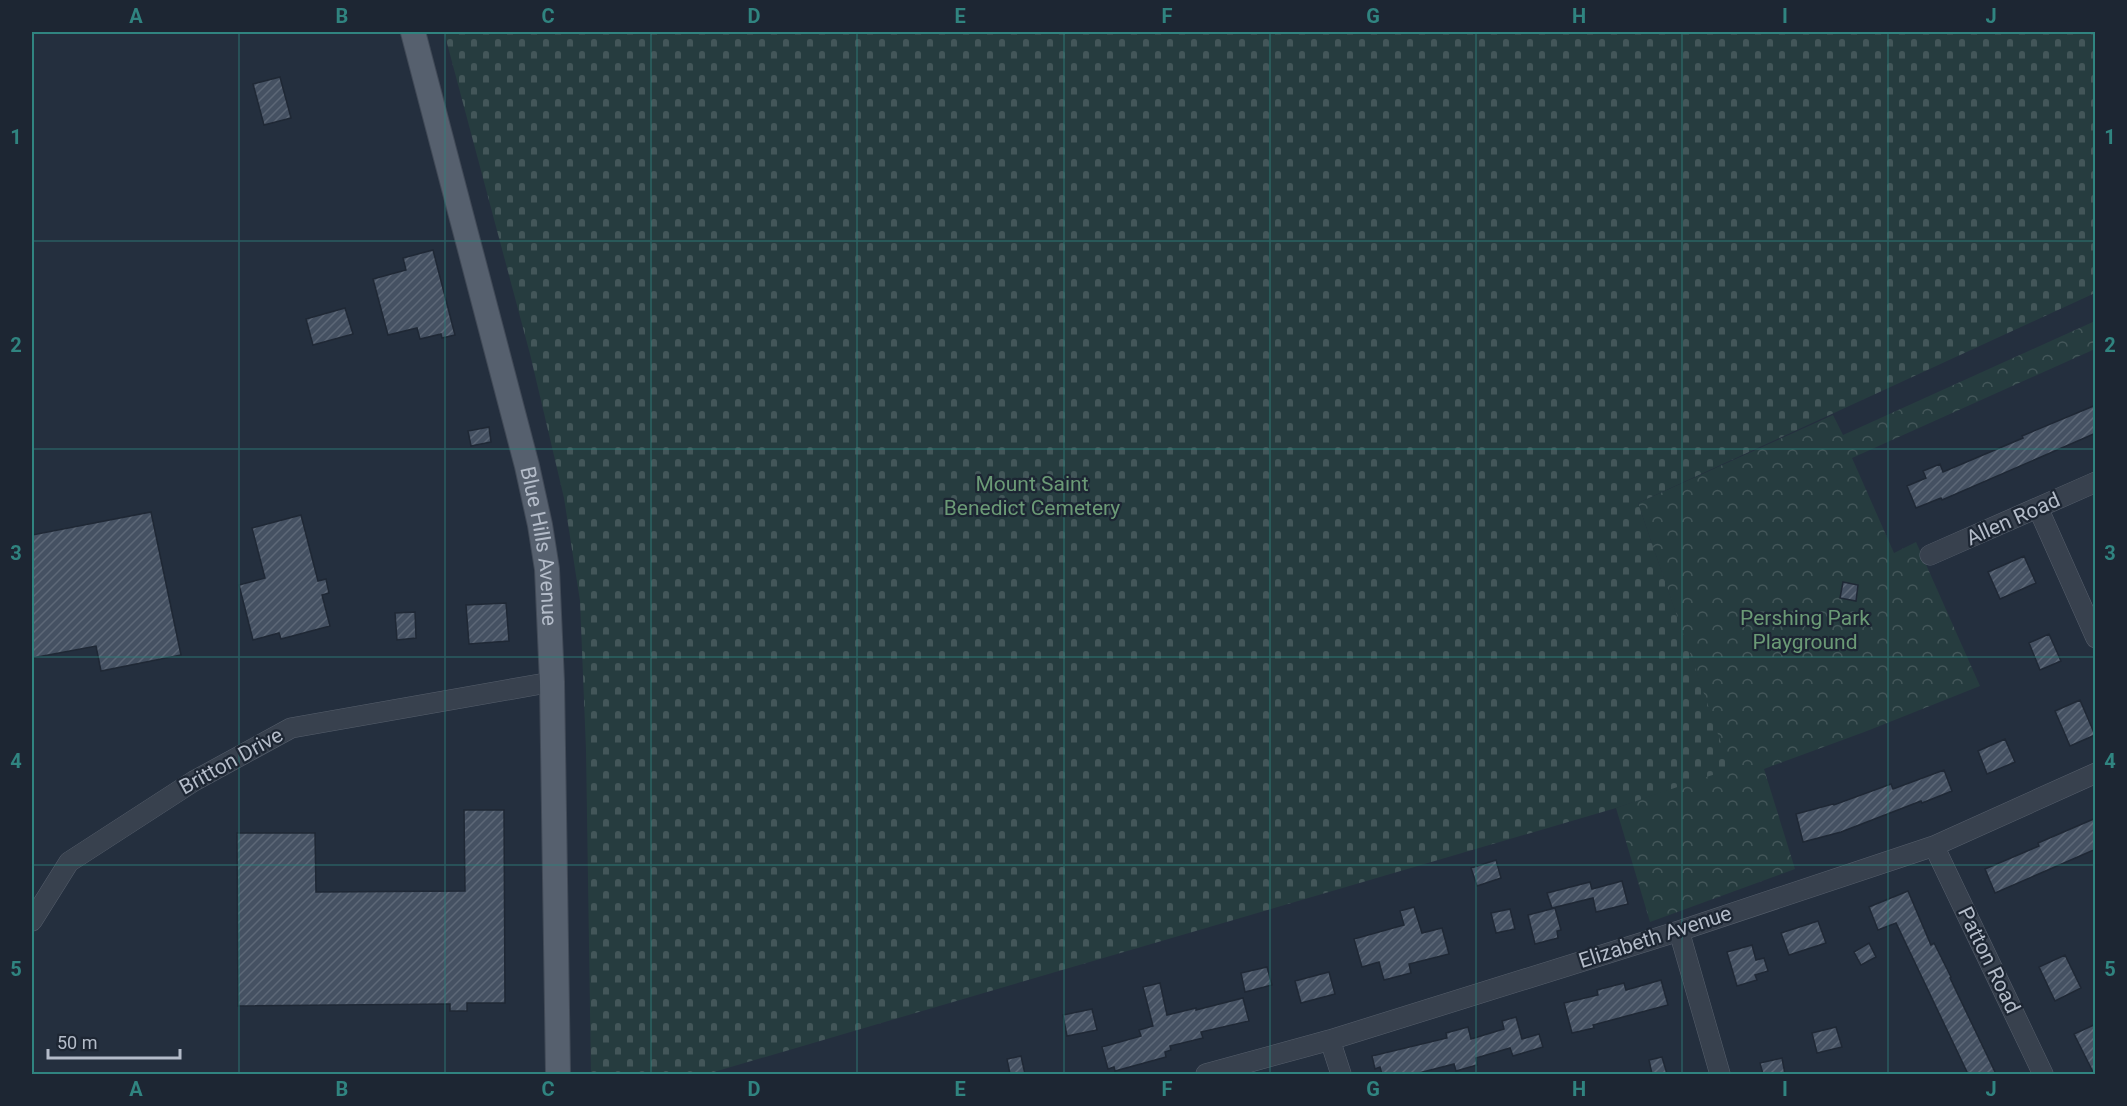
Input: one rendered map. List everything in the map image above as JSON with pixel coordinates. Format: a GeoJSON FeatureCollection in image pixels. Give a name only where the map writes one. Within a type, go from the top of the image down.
{"type":"FeatureCollection","features":[{"type":"Feature","properties":{"kind":"main road","name":"Blue Hills Avenue"},"geometry":{"type":"LineString","coordinates":[[413,32],[518,431],[540,525],[547,569],[552,682],[558,1074]]}},
{"type":"Feature","properties":{"kind":"street","name":"Allen Road"},"geometry":{"type":"LineString","coordinates":[[1930,555],[2096,482]]}},
{"type":"Feature","properties":{"kind":"street"},"geometry":{"type":"LineString","coordinates":[[2038,508],[2096,638]]}},
{"type":"Feature","properties":{"kind":"street","name":"Britton Drive"},"geometry":{"type":"LineString","coordinates":[[32,921],[69,862],[194,781],[291,728],[552,682]]}},
{"type":"Feature","properties":{"kind":"street","name":"Elizabeth Avenue"},"geometry":{"type":"LineString","coordinates":[[1206,1074],[1330,1040],[1679,931],[1934,846],[2096,773]]}},
{"type":"Feature","properties":{"kind":"street","name":"Patton Road"},"geometry":{"type":"LineString","coordinates":[[1934,846],[2043,1074]]}},
{"type":"Feature","properties":{"kind":"street"},"geometry":{"type":"LineString","coordinates":[[1679,931],[1720,1074]]}},
{"type":"Feature","properties":{"kind":"street"},"geometry":{"type":"LineString","coordinates":[[1330,1040],[1341,1074]]}},
{"type":"Feature","properties":{"kind":"green space","name":"Mount Saint Benedict Cemetery"},"geometry":{"type":"Polygon","coordinates":[[[444,32],[2095,32],[2095,293],[1638,503],[1730,769],[1616,808],[707,1074],[591,1074],[586,750],[580,601],[564,498],[530,354],[444,32]]]}},
{"type":"Feature","properties":{"kind":"green space","name":"Pershing Park Playground"},"geometry":{"type":"Polygon","coordinates":[[[2095,321],[2095,349],[1852,458],[1894,553],[1916,542],[1980,686],[1764,769],[1795,869],[1650,922],[1616,808],[1729,768],[1638,503],[1833,415],[1843,435],[2095,321]]]}},
{"type":"Feature","properties":{"kind":"building"},"geometry":{"type":"Polygon","coordinates":[[[280,77],[291,118],[264,125],[253,84],[280,77]]]}},
{"type":"Feature","properties":{"kind":"building"},"geometry":{"type":"Polygon","coordinates":[[[433,250],[455,335],[442,338],[441,334],[420,339],[417,328],[388,335],[373,279],[406,270],[403,258],[433,250]]]}},
{"type":"Feature","properties":{"kind":"building"},"geometry":{"type":"Polygon","coordinates":[[[345,308],[353,334],[313,345],[306,319],[345,308]]]}},
{"type":"Feature","properties":{"kind":"building"},"geometry":{"type":"Polygon","coordinates":[[[2096,405],[2096,433],[1942,500],[1941,498],[1916,508],[1907,486],[1926,478],[1923,471],[1940,464],[1943,472],[2096,405]]]}},
{"type":"Feature","properties":{"kind":"building"},"geometry":{"type":"Polygon","coordinates":[[[489,427],[491,442],[471,446],[468,431],[489,427]]]}},
{"type":"Feature","properties":{"kind":"building"},"geometry":{"type":"Polygon","coordinates":[[[151,512],[181,655],[101,671],[96,646],[32,658],[32,535],[151,512]]]}},
{"type":"Feature","properties":{"kind":"building"},"geometry":{"type":"Polygon","coordinates":[[[301,515],[318,581],[326,579],[329,593],[322,595],[330,626],[281,639],[279,633],[253,640],[239,585],[265,578],[252,528],[301,515]]]}},
{"type":"Feature","properties":{"kind":"building"},"geometry":{"type":"Polygon","coordinates":[[[2024,556],[2036,583],[2000,599],[1988,572],[2024,556]]]}},
{"type":"Feature","properties":{"kind":"building"},"geometry":{"type":"Polygon","coordinates":[[[1843,582],[1858,585],[1856,601],[1840,598],[1843,582]]]}},
{"type":"Feature","properties":{"kind":"building"},"geometry":{"type":"Polygon","coordinates":[[[506,603],[509,641],[469,644],[466,605],[506,603]]]}},
{"type":"Feature","properties":{"kind":"building"},"geometry":{"type":"Polygon","coordinates":[[[415,612],[416,638],[397,640],[395,613],[415,612]]]}},
{"type":"Feature","properties":{"kind":"building"},"geometry":{"type":"Polygon","coordinates":[[[2049,634],[2061,661],[2040,670],[2029,643],[2049,634]]]}},
{"type":"Feature","properties":{"kind":"building"},"geometry":{"type":"Polygon","coordinates":[[[2080,700],[2095,735],[2070,746],[2055,711],[2080,700]]]}},
{"type":"Feature","properties":{"kind":"building"},"geometry":{"type":"Polygon","coordinates":[[[2005,739],[2015,762],[1987,774],[1978,751],[2005,739]]]}},
{"type":"Feature","properties":{"kind":"building"},"geometry":{"type":"Polygon","coordinates":[[[1944,770],[1952,791],[1841,832],[1803,842],[1796,814],[1834,805],[1891,784],[1893,789],[1944,770]]]}},
{"type":"Feature","properties":{"kind":"building"},"geometry":{"type":"Polygon","coordinates":[[[464,810],[504,810],[505,1003],[467,1003],[467,1011],[450,1011],[450,1004],[238,1006],[237,833],[315,833],[316,892],[465,891],[464,810]]]}},
{"type":"Feature","properties":{"kind":"building"},"geometry":{"type":"Polygon","coordinates":[[[2096,818],[2096,849],[1995,893],[1985,869],[2096,818]]]}},
{"type":"Feature","properties":{"kind":"building"},"geometry":{"type":"Polygon","coordinates":[[[1496,860],[1501,878],[1477,886],[1471,868],[1496,860]]]}},
{"type":"Feature","properties":{"kind":"building"},"geometry":{"type":"Polygon","coordinates":[[[1622,881],[1628,904],[1596,912],[1593,898],[1552,908],[1547,893],[1590,882],[1592,889],[1622,881]]]}},
{"type":"Feature","properties":{"kind":"building"},"geometry":{"type":"Polygon","coordinates":[[[1908,891],[1931,945],[1934,943],[1996,1074],[1968,1074],[1896,923],[1878,930],[1869,907],[1908,891]]]}},
{"type":"Feature","properties":{"kind":"building"},"geometry":{"type":"Polygon","coordinates":[[[1414,907],[1422,933],[1442,928],[1449,954],[1409,964],[1411,973],[1384,980],[1379,962],[1362,967],[1354,939],[1404,925],[1400,911],[1414,907]]]}},
{"type":"Feature","properties":{"kind":"building"},"geometry":{"type":"Polygon","coordinates":[[[1555,908],[1561,930],[1557,931],[1558,938],[1535,944],[1528,915],[1555,908]]]}},
{"type":"Feature","properties":{"kind":"building"},"geometry":{"type":"Polygon","coordinates":[[[1510,909],[1515,929],[1496,933],[1491,913],[1510,909]]]}},
{"type":"Feature","properties":{"kind":"building"},"geometry":{"type":"Polygon","coordinates":[[[1818,921],[1826,943],[1789,955],[1781,933],[1818,921]]]}},
{"type":"Feature","properties":{"kind":"building"},"geometry":{"type":"Polygon","coordinates":[[[1869,943],[1876,957],[1861,965],[1854,952],[1869,943]]]}},
{"type":"Feature","properties":{"kind":"building"},"geometry":{"type":"Polygon","coordinates":[[[1752,945],[1756,960],[1764,958],[1768,971],[1755,975],[1757,980],[1737,986],[1727,952],[1752,945]]]}},
{"type":"Feature","properties":{"kind":"building"},"geometry":{"type":"Polygon","coordinates":[[[2065,955],[2081,988],[2055,1001],[2039,967],[2065,955]]]}},
{"type":"Feature","properties":{"kind":"building"},"geometry":{"type":"Polygon","coordinates":[[[1267,967],[1272,985],[1245,992],[1241,973],[1267,967]]]}},
{"type":"Feature","properties":{"kind":"building"},"geometry":{"type":"Polygon","coordinates":[[[1329,972],[1335,994],[1301,1003],[1295,981],[1329,972]]]}},
{"type":"Feature","properties":{"kind":"building"},"geometry":{"type":"Polygon","coordinates":[[[1661,980],[1668,1005],[1572,1033],[1564,1003],[1598,995],[1597,990],[1624,983],[1626,990],[1661,980]]]}},
{"type":"Feature","properties":{"kind":"building"},"geometry":{"type":"Polygon","coordinates":[[[1160,983],[1167,1015],[1243,998],[1249,1021],[1201,1032],[1203,1038],[1170,1046],[1171,1050],[1165,1052],[1166,1057],[1115,1071],[1114,1067],[1108,1069],[1102,1047],[1141,1036],[1139,1030],[1153,1026],[1143,987],[1160,983]]]}},
{"type":"Feature","properties":{"kind":"building"},"geometry":{"type":"Polygon","coordinates":[[[1092,1009],[1097,1030],[1067,1036],[1063,1015],[1092,1009]]]}},
{"type":"Feature","properties":{"kind":"building"},"geometry":{"type":"Polygon","coordinates":[[[1516,1017],[1522,1039],[1539,1034],[1543,1047],[1513,1056],[1510,1048],[1476,1058],[1477,1065],[1456,1071],[1454,1064],[1415,1074],[1382,1074],[1380,1067],[1375,1069],[1372,1056],[1447,1038],[1446,1033],[1468,1027],[1471,1039],[1504,1029],[1502,1021],[1516,1017]]]}},
{"type":"Feature","properties":{"kind":"building"},"geometry":{"type":"Polygon","coordinates":[[[2096,1024],[2096,1074],[2094,1074],[2074,1034],[2096,1024]]]}},
{"type":"Feature","properties":{"kind":"building"},"geometry":{"type":"Polygon","coordinates":[[[1836,1027],[1842,1047],[1817,1053],[1812,1033],[1836,1027]]]}},
{"type":"Feature","properties":{"kind":"building"},"geometry":{"type":"Polygon","coordinates":[[[1021,1056],[1025,1074],[1010,1074],[1007,1059],[1021,1056]]]}},
{"type":"Feature","properties":{"kind":"building"},"geometry":{"type":"Polygon","coordinates":[[[1662,1057],[1667,1074],[1652,1074],[1649,1060],[1662,1057]]]}},
{"type":"Feature","properties":{"kind":"building"},"geometry":{"type":"Polygon","coordinates":[[[1782,1058],[1785,1074],[1763,1074],[1760,1063],[1782,1058]]]}}]}
